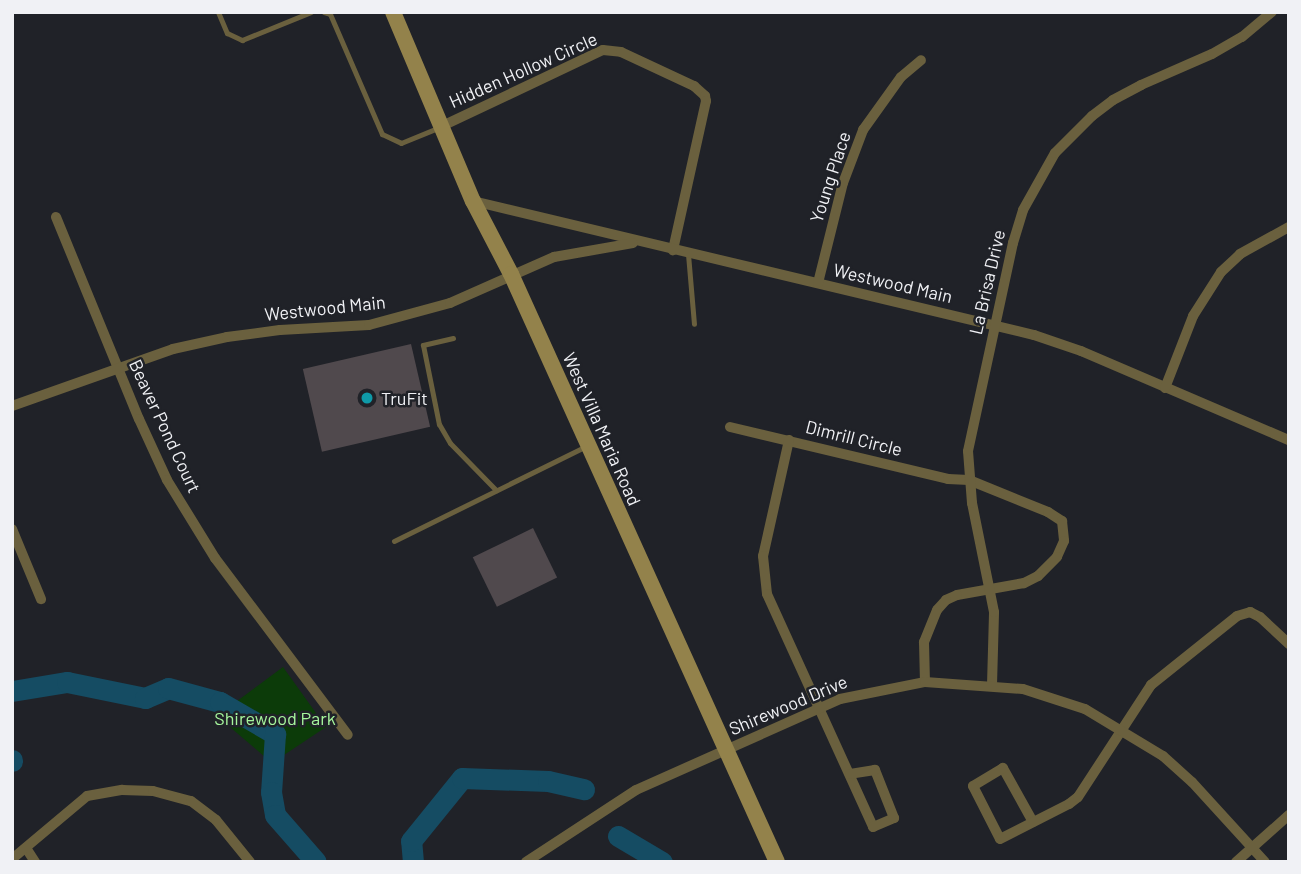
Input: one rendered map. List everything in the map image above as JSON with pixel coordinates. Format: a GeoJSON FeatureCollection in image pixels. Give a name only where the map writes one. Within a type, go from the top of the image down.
{"type":"FeatureCollection","features":[{"type":"Feature","properties":{"kind":"main road","name":"West Villa Maria Road"},"geometry":{"type":"LineString","coordinates":[[393,12],[473,201],[511,274],[724,751],[777,862]]}},
{"type":"Feature","properties":{"kind":"street","name":"La Brisa Drive"},"geometry":{"type":"LineString","coordinates":[[992,685],[996,636],[969,480],[968,451],[1013,243],[1024,210],[1055,153],[1112,100],[1212,54],[1242,37],[1272,12]]}},
{"type":"Feature","properties":{"kind":"street","name":"Hidden Hollow Circle"},"geometry":{"type":"LineString","coordinates":[[440,127],[603,50],[621,52],[694,86],[705,96],[706,102],[673,250]]}},
{"type":"Feature","properties":{"kind":"street","name":"Young Place"},"geometry":{"type":"LineString","coordinates":[[818,283],[843,183],[863,130],[901,77],[921,60]]}},
{"type":"Feature","properties":{"kind":"street","name":"Westwood Main"},"geometry":{"type":"LineString","coordinates":[[473,201],[995,325],[1081,351],[1289,440]]}},
{"type":"Feature","properties":{"kind":"street","name":"Beaver Pond Court"},"geometry":{"type":"LineString","coordinates":[[56,217],[167,480],[215,558],[348,735]]}},
{"type":"Feature","properties":{"kind":"street"},"geometry":{"type":"LineString","coordinates":[[1165,388],[1193,316],[1221,272],[1240,254],[1289,227]]}},
{"type":"Feature","properties":{"kind":"street","name":"Westwood Main"},"geometry":{"type":"LineString","coordinates":[[12,406],[173,349],[227,337],[379,323],[450,303],[511,274],[566,254],[639,242]]}},
{"type":"Feature","properties":{"kind":"street","name":"Dimrill Circle"},"geometry":{"type":"LineString","coordinates":[[730,427],[948,479],[969,480],[1048,512],[1062,521],[1065,528],[1064,541],[1049,568],[1024,583],[989,587]]}},
{"type":"Feature","properties":{"kind":"street"},"geometry":{"type":"LineString","coordinates":[[789,440],[766,536],[764,575],[773,613],[873,827],[894,818],[875,770],[850,774]]}},
{"type":"Feature","properties":{"kind":"street"},"geometry":{"type":"LineString","coordinates":[[12,529],[41,599]]}},
{"type":"Feature","properties":{"kind":"street"},"geometry":{"type":"LineString","coordinates":[[925,682],[923,642],[937,610],[946,600],[957,595],[989,587]]}},
{"type":"Feature","properties":{"kind":"street"},"geometry":{"type":"LineString","coordinates":[[1033,822],[1003,768],[973,786],[1000,839],[1033,822],[1078,797],[1092,779],[1120,728],[1162,674],[1237,616],[1250,612],[1260,617],[1289,644]]}},
{"type":"Feature","properties":{"kind":"street","name":"Shirewood Drive"},"geometry":{"type":"LineString","coordinates":[[526,862],[636,790],[840,699],[925,682],[1023,689],[1085,709],[1163,756],[1192,782],[1265,862]]}},
{"type":"Feature","properties":{"kind":"street"},"geometry":{"type":"LineString","coordinates":[[12,859],[87,796],[122,790],[153,791],[191,801],[208,813],[250,862]]}},
{"type":"Feature","properties":{"kind":"street"},"geometry":{"type":"LineString","coordinates":[[1236,862],[1289,815]]}},
{"type":"Feature","properties":{"kind":"street"},"geometry":{"type":"LineString","coordinates":[[26,848],[35,862]]}},
{"type":"Feature","properties":{"kind":"lane"},"geometry":{"type":"LineString","coordinates":[[218,12],[227,33],[242,40],[311,12]]}},
{"type":"Feature","properties":{"kind":"lane"},"geometry":{"type":"LineString","coordinates":[[324,12],[330,14],[382,134],[401,143],[440,127]]}},
{"type":"Feature","properties":{"kind":"lane"},"geometry":{"type":"LineString","coordinates":[[688,253],[694,324]]}},
{"type":"Feature","properties":{"kind":"lane"},"geometry":{"type":"LineString","coordinates":[[453,338],[423,345],[439,424],[450,443],[496,491]]}},
{"type":"Feature","properties":{"kind":"lane"},"geometry":{"type":"LineString","coordinates":[[394,541],[588,445]]}},
{"type":"Feature","properties":{"kind":"green space","name":"Shirewood Park"},"geometry":{"type":"Polygon","coordinates":[[[283,667],[326,727],[272,763],[217,716],[283,667]]]}},
{"type":"Feature","properties":{"kind":"building","name":"TruFit"},"geometry":{"type":"Polygon","coordinates":[[[411,344],[430,427],[322,452],[303,369],[411,344]]]}},
{"type":"Feature","properties":{"kind":"building"},"geometry":{"type":"Polygon","coordinates":[[[533,528],[557,577],[497,607],[473,557],[533,528]]]}},
{"type":"Feature","properties":{"kind":"waterway"},"geometry":{"type":"LineString","coordinates":[[12,691],[67,682],[145,698],[168,688],[220,702],[275,734],[271,792],[275,815],[316,862]]}},
{"type":"Feature","properties":{"kind":"waterway"},"geometry":{"type":"LineString","coordinates":[[413,862],[411,841],[462,778],[548,781],[584,789]]}},
{"type":"Feature","properties":{"kind":"waterway"},"geometry":{"type":"LineString","coordinates":[[618,836],[662,862]]}},
{"type":"Feature","properties":{"kind":"place","name":"TruFit"},"geometry":{"type":"Point","coordinates":[367,398]}}]}
